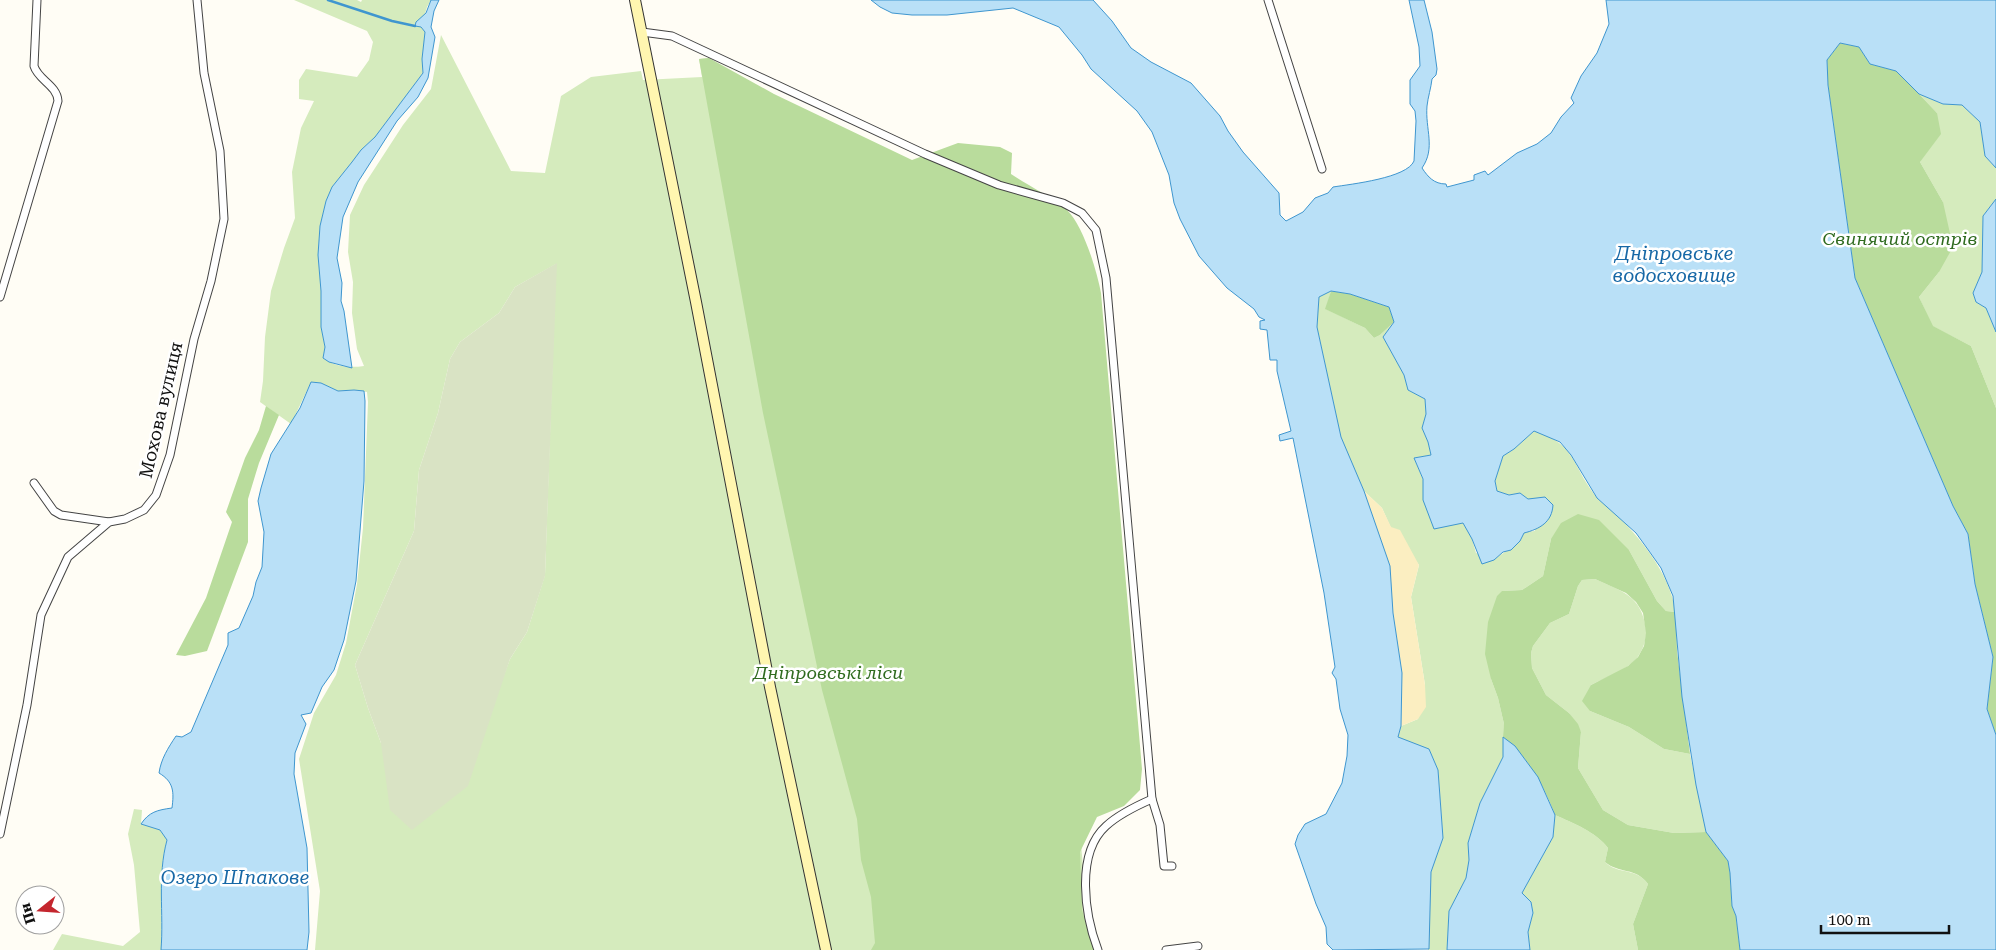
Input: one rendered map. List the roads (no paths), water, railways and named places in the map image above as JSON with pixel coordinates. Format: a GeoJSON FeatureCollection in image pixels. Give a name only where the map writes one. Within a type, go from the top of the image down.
{"type":"FeatureCollection","features":[{"type":"Feature","properties":{"kind":"main road"},"geometry":{"type":"LineString","coordinates":[[635,0],[696,302],[770,687],[826,950]]}},
{"type":"Feature","properties":{"kind":"street"},"geometry":{"type":"LineString","coordinates":[[0,297],[58,101],[58,95],[52,86],[38,74],[34,66],[37,0]]}},
{"type":"Feature","properties":{"kind":"street","name":"Мохова вулиця"},"geometry":{"type":"LineString","coordinates":[[0,834],[27,705],[41,615],[68,557],[109,522],[125,520],[144,510],[156,495],[170,455],[194,339],[211,281],[224,219],[220,152],[204,73],[197,0]]}},
{"type":"Feature","properties":{"kind":"street"},"geometry":{"type":"LineString","coordinates":[[1268,0],[1322,169]]}},
{"type":"Feature","properties":{"kind":"street"},"geometry":{"type":"LineString","coordinates":[[642,32],[672,36],[925,154],[999,185],[1063,203],[1082,212],[1096,230],[1106,278],[1152,799],[1160,825],[1164,866],[1172,866]]}},
{"type":"Feature","properties":{"kind":"street"},"geometry":{"type":"LineString","coordinates":[[34,484],[54,511],[61,515],[109,522]]}},
{"type":"Feature","properties":{"kind":"street"},"geometry":{"type":"LineString","coordinates":[[1098,950],[1094,939],[1084,882],[1087,862],[1094,841],[1104,827],[1118,817],[1152,799]]}},
{"type":"Feature","properties":{"kind":"street"},"geometry":{"type":"LineString","coordinates":[[1166,950],[1198,946]]}},
{"type":"Feature","properties":{"kind":"water"},"geometry":{"type":"Polygon","coordinates":[[[431,0],[439,0],[434,11],[431,27],[435,37],[428,78],[418,97],[397,121],[358,182],[343,217],[337,258],[342,283],[341,301],[352,368],[329,362],[323,358],[325,347],[321,327],[318,255],[320,226],[326,201],[332,187],[361,150],[375,137],[423,73],[422,59],[425,32],[421,27],[415,26],[416,22],[426,13],[431,0]]]}},
{"type":"Feature","properties":{"kind":"water","name":"Дніпровське водосховище"},"geometry":{"type":"Polygon","coordinates":[[[871,0],[1093,0],[1112,21],[1131,48],[1151,62],[1191,83],[1220,116],[1243,152],[1279,193],[1280,215],[1286,221],[1303,212],[1315,198],[1328,193],[1333,187],[1390,176],[1409,167],[1414,161],[1416,121],[1415,111],[1410,104],[1410,80],[1420,66],[1419,47],[1409,0],[1424,0],[1432,32],[1437,69],[1436,75],[1432,79],[1427,103],[1429,146],[1426,161],[1422,168],[1432,179],[1438,183],[1446,184],[1447,187],[1474,180],[1474,175],[1485,171],[1488,175],[1517,153],[1537,144],[1551,133],[1561,117],[1574,103],[1571,98],[1581,76],[1597,53],[1609,24],[1606,0],[1996,0],[1996,168],[1985,156],[1980,122],[1962,105],[1943,104],[1919,94],[1896,71],[1870,64],[1859,47],[1840,43],[1827,60],[1828,85],[1855,278],[1953,506],[1968,534],[1975,584],[1993,657],[1987,709],[1996,735],[1996,950],[1740,950],[1736,916],[1732,906],[1728,861],[1706,832],[1696,785],[1682,697],[1673,596],[1661,568],[1636,533],[1597,498],[1571,455],[1560,442],[1534,431],[1503,456],[1495,481],[1497,491],[1509,495],[1520,493],[1528,499],[1545,497],[1553,505],[1550,516],[1544,524],[1524,533],[1520,541],[1511,550],[1503,552],[1494,560],[1482,564],[1463,523],[1434,529],[1423,500],[1423,479],[1414,458],[1431,455],[1422,428],[1426,414],[1425,399],[1408,390],[1404,375],[1383,337],[1394,322],[1389,307],[1350,294],[1331,291],[1319,297],[1317,327],[1341,437],[1364,491],[1390,566],[1393,613],[1402,673],[1401,726],[1398,737],[1429,749],[1438,770],[1443,838],[1431,872],[1429,949],[1333,950],[1327,944],[1326,927],[1295,844],[1305,824],[1326,814],[1342,783],[1347,756],[1348,735],[1340,709],[1336,679],[1332,673],[1335,667],[1324,593],[1293,438],[1280,441],[1279,435],[1291,431],[1277,371],[1277,360],[1270,360],[1267,330],[1260,329],[1260,321],[1265,320],[1259,317],[1254,309],[1227,288],[1199,256],[1180,219],[1174,203],[1169,175],[1152,132],[1137,111],[1091,69],[1059,27],[1013,8],[947,15],[912,15],[892,13],[871,0]]]}},
{"type":"Feature","properties":{"kind":"water"},"geometry":{"type":"Polygon","coordinates":[[[1996,199],[1996,332],[1986,308],[1976,302],[1973,293],[1982,272],[1983,216],[1996,199]]]}},
{"type":"Feature","properties":{"kind":"water","name":"Озеро Шпакове"},"geometry":{"type":"Polygon","coordinates":[[[311,382],[321,383],[338,391],[364,391],[365,401],[364,481],[356,581],[344,640],[334,670],[322,687],[311,713],[301,715],[306,724],[295,753],[294,774],[307,848],[309,932],[307,950],[161,950],[161,881],[167,840],[160,830],[141,824],[154,812],[172,808],[172,788],[168,780],[159,773],[161,763],[176,736],[182,737],[191,732],[228,645],[228,633],[239,628],[253,596],[262,567],[264,532],[258,501],[261,488],[271,454],[300,408],[311,382]]]}},
{"type":"Feature","properties":{"kind":"water"},"geometry":{"type":"Polygon","coordinates":[[[1503,737],[1515,746],[1538,777],[1555,815],[1553,837],[1522,893],[1531,902],[1533,913],[1528,932],[1530,950],[1447,950],[1449,911],[1466,878],[1469,860],[1468,843],[1480,803],[1503,757],[1503,737]]]}},
{"type":"Feature","properties":{"kind":"waterway"},"geometry":{"type":"LineString","coordinates":[[328,0],[392,21],[415,26]]}},
{"type":"Feature","properties":{"kind":"park label","name":"Свинячий острів"},"geometry":{"type":"Point","coordinates":[1900,239]}},
{"type":"Feature","properties":{"kind":"park label","name":"Дніпровські ліси"},"geometry":{"type":"Point","coordinates":[828,673]}}]}
